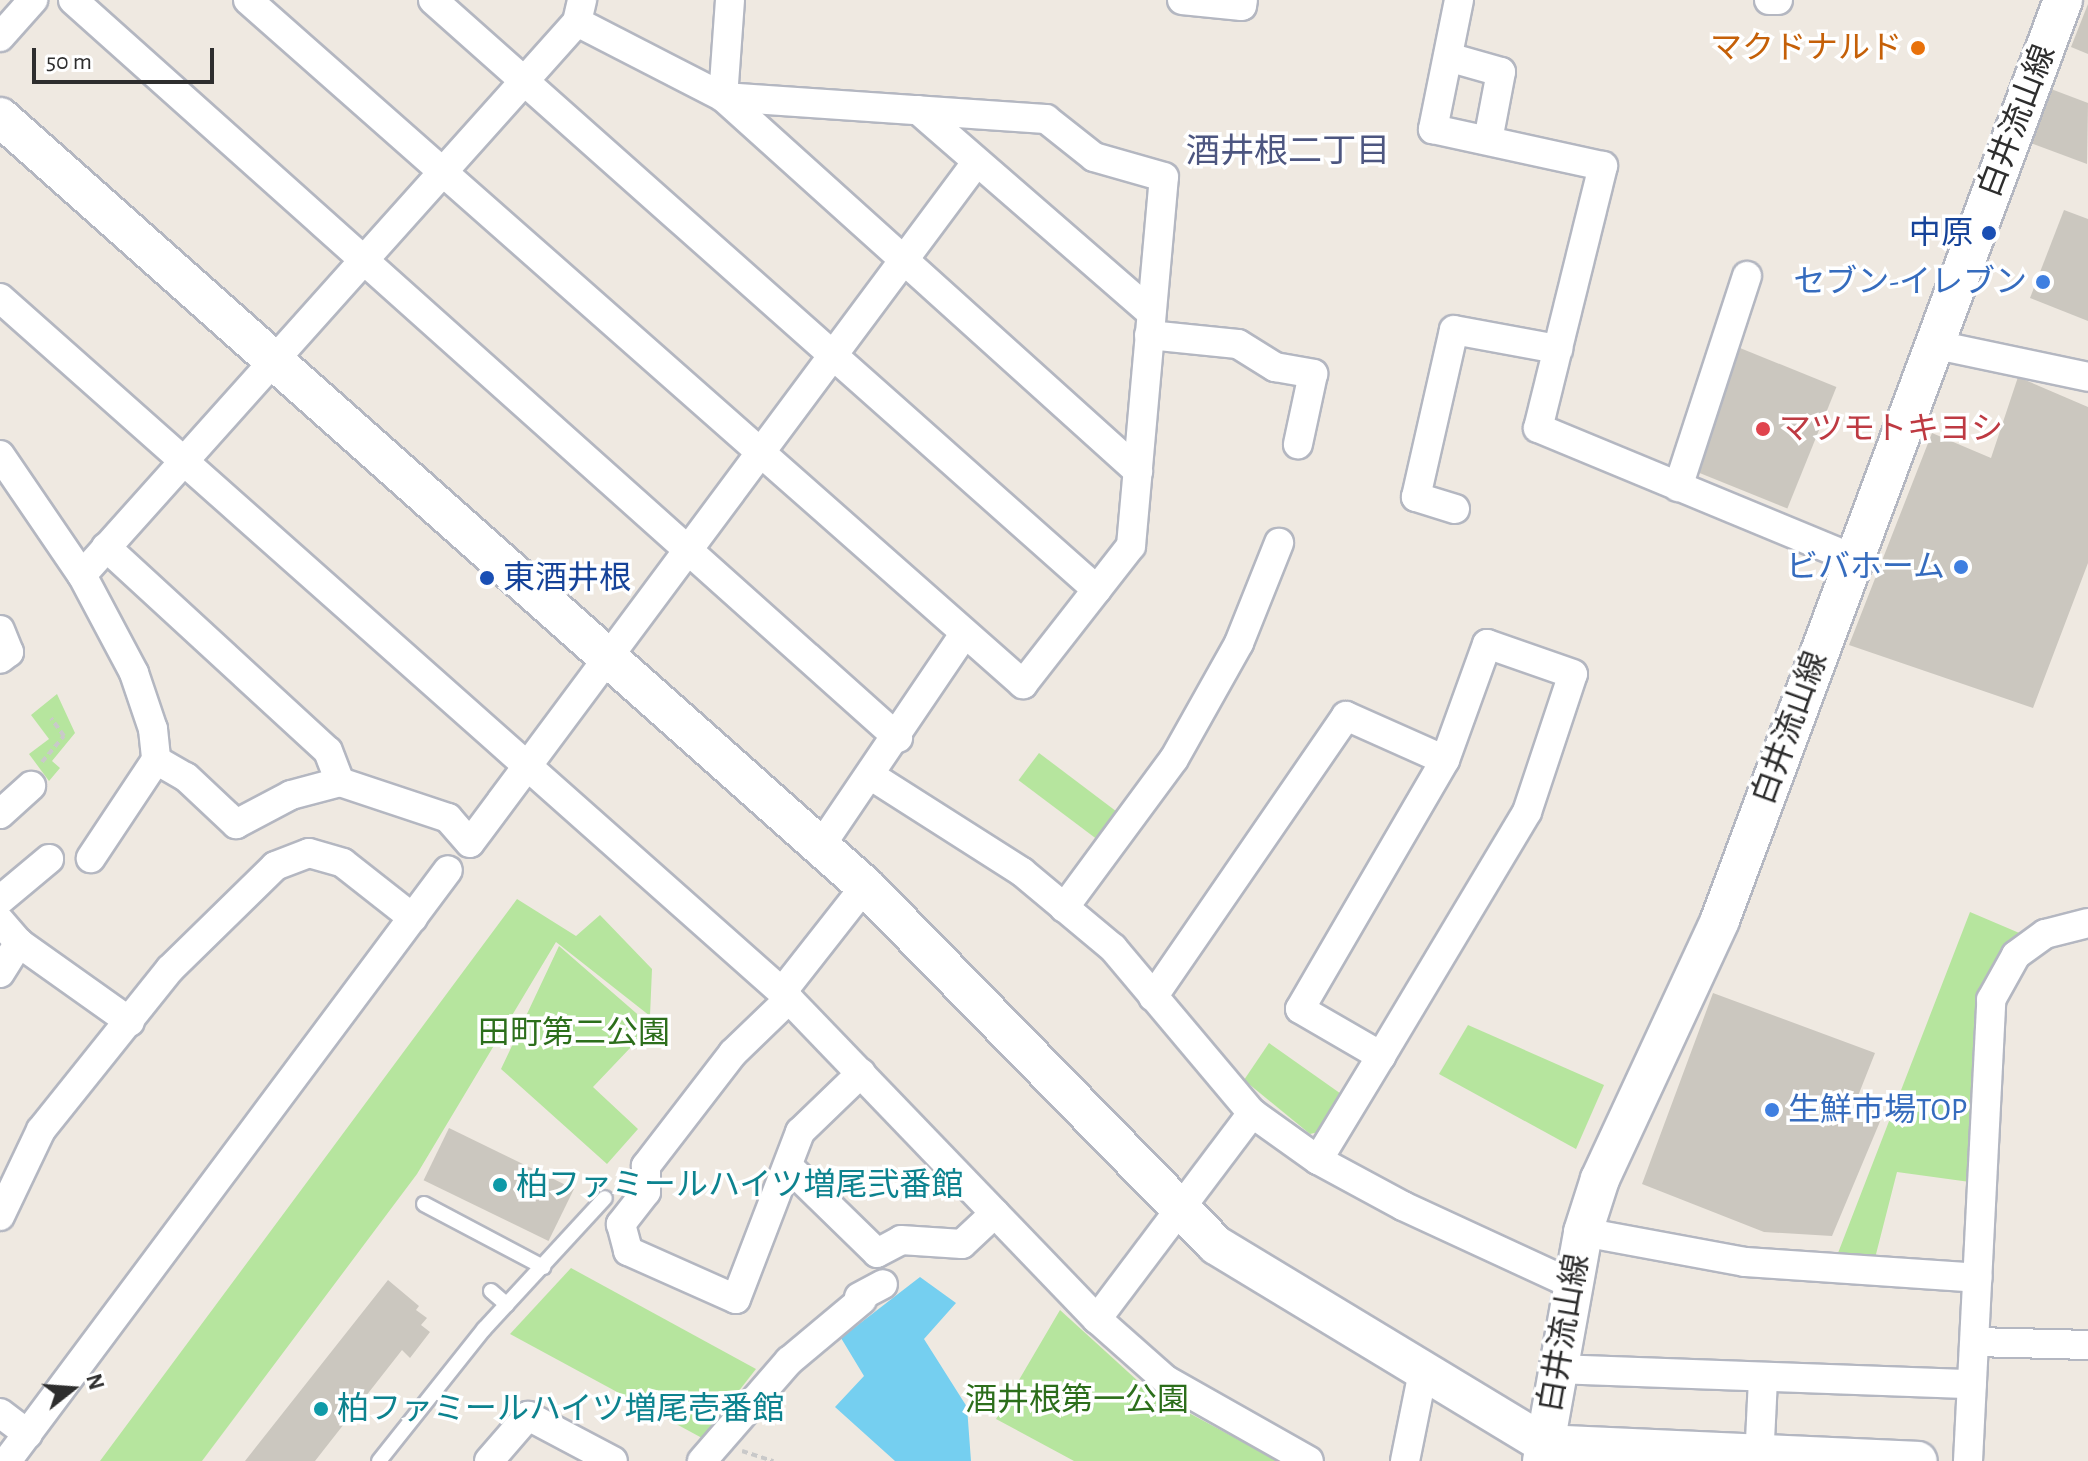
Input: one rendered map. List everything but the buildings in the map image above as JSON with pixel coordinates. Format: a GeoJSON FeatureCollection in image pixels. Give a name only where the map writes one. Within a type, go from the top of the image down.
{"type":"FeatureCollection","features":[{"type":"Feature","properties":{"kind":"street"},"geometry":{"type":"LineString","coordinates":[[0,37],[33,0]]}},
{"type":"Feature","properties":{"kind":"street"},"geometry":{"type":"LineString","coordinates":[[73,0],[364,264],[898,738]]}},
{"type":"Feature","properties":{"kind":"street"},"geometry":{"type":"LineString","coordinates":[[248,0],[440,174],[1023,684],[1131,546],[1164,177],[1094,157],[1046,119],[723,97]]}},
{"type":"Feature","properties":{"kind":"street"},"geometry":{"type":"LineString","coordinates":[[433,0],[1097,590]]}},
{"type":"Feature","properties":{"kind":"street"},"geometry":{"type":"LineString","coordinates":[[723,97],[730,0]]}},
{"type":"Feature","properties":{"kind":"street"},"geometry":{"type":"LineString","coordinates":[[1182,0],[1242,6],[1243,0]]}},
{"type":"Feature","properties":{"kind":"street"},"geometry":{"type":"LineString","coordinates":[[1459,0],[1433,129],[1603,166],[1538,428],[1852,558]]}},
{"type":"Feature","properties":{"kind":"street"},"geometry":{"type":"LineString","coordinates":[[1769,0],[1778,0]]}},
{"type":"Feature","properties":{"kind":"street","name":"白井流山線"},"geometry":{"type":"LineString","coordinates":[[1543,1452],[1583,1232],[1617,1134],[1720,920],[1852,558],[2063,0]]}},
{"type":"Feature","properties":{"kind":"street"},"geometry":{"type":"LineString","coordinates":[[82,575],[364,264],[580,11],[723,97],[1138,471]]}},
{"type":"Feature","properties":{"kind":"street"},"geometry":{"type":"LineString","coordinates":[[1448,57],[1501,72],[1488,140]]}},
{"type":"Feature","properties":{"kind":"street"},"geometry":{"type":"LineString","coordinates":[[918,110],[1150,324],[1238,344],[1275,367],[1313,374],[1298,444]]}},
{"type":"Feature","properties":{"kind":"street"},"geometry":{"type":"LineString","coordinates":[[0,117],[865,886],[1178,1208],[1247,1266],[1423,1372],[1543,1452],[1918,1461]]}},
{"type":"Feature","properties":{"kind":"street"},"geometry":{"type":"LineString","coordinates":[[0,455],[82,575],[134,673],[156,760],[186,777],[236,824],[291,795],[340,782],[448,818],[470,843],[976,163]]}},
{"type":"Feature","properties":{"kind":"street"},"geometry":{"type":"LineString","coordinates":[[1678,487],[1747,276]]}},
{"type":"Feature","properties":{"kind":"street"},"geometry":{"type":"LineString","coordinates":[[0,298],[786,995],[1097,1319],[1166,1380],[1309,1461]]}},
{"type":"Feature","properties":{"kind":"street"},"geometry":{"type":"LineString","coordinates":[[1455,509],[1416,497],[1454,330],[1558,349]]}},
{"type":"Feature","properties":{"kind":"street"},"geometry":{"type":"LineString","coordinates":[[1932,344],[2088,377]]}},
{"type":"Feature","properties":{"kind":"street"},"geometry":{"type":"LineString","coordinates":[[1064,908],[1174,759],[1239,643],[1279,543]]}},
{"type":"Feature","properties":{"kind":"street"},"geometry":{"type":"LineString","coordinates":[[106,547],[328,751],[340,782]]}},
{"type":"Feature","properties":{"kind":"street"},"geometry":{"type":"LineString","coordinates":[[0,630],[9,652],[0,659]]}},
{"type":"Feature","properties":{"kind":"street"},"geometry":{"type":"LineString","coordinates":[[820,847],[873,777],[964,634]]}},
{"type":"Feature","properties":{"kind":"street"},"geometry":{"type":"LineString","coordinates":[[1318,1160],[1381,1056],[1527,812],[1573,674],[1487,644],[1445,760],[1300,1009],[1381,1056]]}},
{"type":"Feature","properties":{"kind":"street"},"geometry":{"type":"LineString","coordinates":[[1153,997],[1346,716],[1445,760]]}},
{"type":"Feature","properties":{"kind":"street"},"geometry":{"type":"LineString","coordinates":[[91,858],[156,760]]}},
{"type":"Feature","properties":{"kind":"street"},"geometry":{"type":"LineString","coordinates":[[873,777],[978,841],[1113,948],[1252,1113],[1318,1160],[1572,1284]]}},
{"type":"Feature","properties":{"kind":"street"},"geometry":{"type":"LineString","coordinates":[[0,814],[31,786]]}},
{"type":"Feature","properties":{"kind":"street"},"geometry":{"type":"LineString","coordinates":[[0,1216],[41,1130],[170,969],[275,866],[309,853],[343,863],[413,918]]}},
{"type":"Feature","properties":{"kind":"street"},"geometry":{"type":"LineString","coordinates":[[0,900],[49,859]]}},
{"type":"Feature","properties":{"kind":"street"},"geometry":{"type":"LineString","coordinates":[[7,1461],[448,870]]}},
{"type":"Feature","properties":{"kind":"street"},"geometry":{"type":"LineString","coordinates":[[861,1073],[800,1132],[736,1299],[628,1251],[621,1224],[646,1192],[646,1166],[733,1053],[786,995],[865,886]]}},
{"type":"Feature","properties":{"kind":"street"},"geometry":{"type":"LineString","coordinates":[[0,921],[19,943],[130,1022]]}},
{"type":"Feature","properties":{"kind":"street"},"geometry":{"type":"LineString","coordinates":[[1968,1461],[1991,1000],[2016,955],[2045,934],[2088,923]]}},
{"type":"Feature","properties":{"kind":"street"},"geometry":{"type":"LineString","coordinates":[[0,973],[19,943]]}},
{"type":"Feature","properties":{"kind":"street"},"geometry":{"type":"LineString","coordinates":[[1097,1319],[1252,1113]]}},
{"type":"Feature","properties":{"kind":"street"},"geometry":{"type":"LineString","coordinates":[[788,1166],[877,1253],[901,1240],[962,1244],[995,1213]]}},
{"type":"Feature","properties":{"kind":"street"},"geometry":{"type":"LineString","coordinates":[[1583,1232],[1745,1262],[1977,1278]]}},
{"type":"Feature","properties":{"kind":"street"},"geometry":{"type":"LineString","coordinates":[[702,1461],[789,1361],[868,1294]]}},
{"type":"Feature","properties":{"kind":"street"},"geometry":{"type":"LineString","coordinates":[[1975,1342],[2088,1345]]}},
{"type":"Feature","properties":{"kind":"street"},"geometry":{"type":"LineString","coordinates":[[1556,1369],[1763,1379],[1972,1384]]}},
{"type":"Feature","properties":{"kind":"street"},"geometry":{"type":"LineString","coordinates":[[1405,1461],[1423,1372]]}},
{"type":"Feature","properties":{"kind":"street"},"geometry":{"type":"LineString","coordinates":[[1760,1458],[1763,1379]]}},
{"type":"Feature","properties":{"kind":"street"},"geometry":{"type":"LineString","coordinates":[[0,1413],[28,1434]]}},
{"type":"Feature","properties":{"kind":"street"},"geometry":{"type":"LineString","coordinates":[[489,1461],[528,1416],[613,1461]]}},
{"type":"Feature","properties":{"kind":"lane"},"geometry":{"type":"LineString","coordinates":[[379,1461],[507,1305],[605,1198]]}},
{"type":"Feature","properties":{"kind":"lane"},"geometry":{"type":"LineString","coordinates":[[424,1204],[543,1267]]}},
{"type":"Feature","properties":{"kind":"lane"},"geometry":{"type":"LineString","coordinates":[[491,1291],[507,1305]]}},
{"type":"Feature","properties":{"kind":"path"},"geometry":{"type":"LineString","coordinates":[[31,786],[64,736],[51,718]]}},
{"type":"Feature","properties":{"kind":"green space"},"geometry":{"type":"Polygon","coordinates":[[[57,694],[75,733],[52,761],[60,768],[49,781],[29,754],[49,739],[31,715],[57,694]]]}},
{"type":"Feature","properties":{"kind":"green space"},"geometry":{"type":"Polygon","coordinates":[[[1039,753],[1120,814],[1100,842],[1019,780],[1039,753]]]}},
{"type":"Feature","properties":{"kind":"green space"},"geometry":{"type":"Polygon","coordinates":[[[517,899],[576,936],[600,915],[652,969],[650,1016],[556,942],[417,1174],[202,1461],[100,1461],[517,899]]]}},
{"type":"Feature","properties":{"kind":"green space"},"geometry":{"type":"Polygon","coordinates":[[[1970,912],[2024,935],[2009,949],[1970,1182],[1897,1172],[1874,1262],[1852,1261],[1838,1253],[1970,912]]]}},
{"type":"Feature","properties":{"kind":"green space","name":"田町第二公園"},"geometry":{"type":"Polygon","coordinates":[[[559,946],[651,1026],[593,1087],[638,1129],[607,1164],[501,1069],[559,946]]]}},
{"type":"Feature","properties":{"kind":"green space"},"geometry":{"type":"Polygon","coordinates":[[[1468,1025],[1604,1085],[1576,1149],[1439,1074],[1468,1025]]]}},
{"type":"Feature","properties":{"kind":"green space"},"geometry":{"type":"Polygon","coordinates":[[[1269,1043],[1344,1096],[1323,1131],[1310,1134],[1244,1080],[1269,1043]]]}},
{"type":"Feature","properties":{"kind":"green space"},"geometry":{"type":"Polygon","coordinates":[[[571,1268],[756,1369],[702,1438],[510,1334],[571,1268]]]}},
{"type":"Feature","properties":{"kind":"green space","name":"酒井根第一公園"},"geometry":{"type":"Polygon","coordinates":[[[1060,1310],[1150,1392],[1278,1461],[1074,1461],[996,1419],[1060,1310]]]}},
{"type":"Feature","properties":{"kind":"water"},"geometry":{"type":"Polygon","coordinates":[[[920,1277],[956,1303],[924,1339],[967,1407],[971,1461],[895,1461],[835,1407],[864,1376],[841,1338],[920,1277]]]}},
{"type":"Feature","properties":{"kind":"place","name":"マクドナルド"},"geometry":{"type":"Point","coordinates":[1918,48]}},
{"type":"Feature","properties":{"kind":"place","name":"中原"},"geometry":{"type":"Point","coordinates":[1989,233]}},
{"type":"Feature","properties":{"kind":"place","name":"セブン-イレブン"},"geometry":{"type":"Point","coordinates":[2043,282]}},
{"type":"Feature","properties":{"kind":"place","name":"マツモトキヨシ"},"geometry":{"type":"Point","coordinates":[1763,429]}},
{"type":"Feature","properties":{"kind":"place","name":"ビバホーム"},"geometry":{"type":"Point","coordinates":[1961,567]}},
{"type":"Feature","properties":{"kind":"place","name":"東酒井根"},"geometry":{"type":"Point","coordinates":[487,578]}},
{"type":"Feature","properties":{"kind":"place","name":"生鮮市場TOP"},"geometry":{"type":"Point","coordinates":[1772,1110]}},
{"type":"Feature","properties":{"kind":"place","name":"柏ファミールハイツ増尾弐番館"},"geometry":{"type":"Point","coordinates":[500,1185]}},
{"type":"Feature","properties":{"kind":"place","name":"柏ファミールハイツ増尾壱番館"},"geometry":{"type":"Point","coordinates":[321,1409]}},
{"type":"Feature","properties":{"kind":"district","name":"酒井根二丁目"},"geometry":{"type":"Point","coordinates":[1288,153]}}]}
